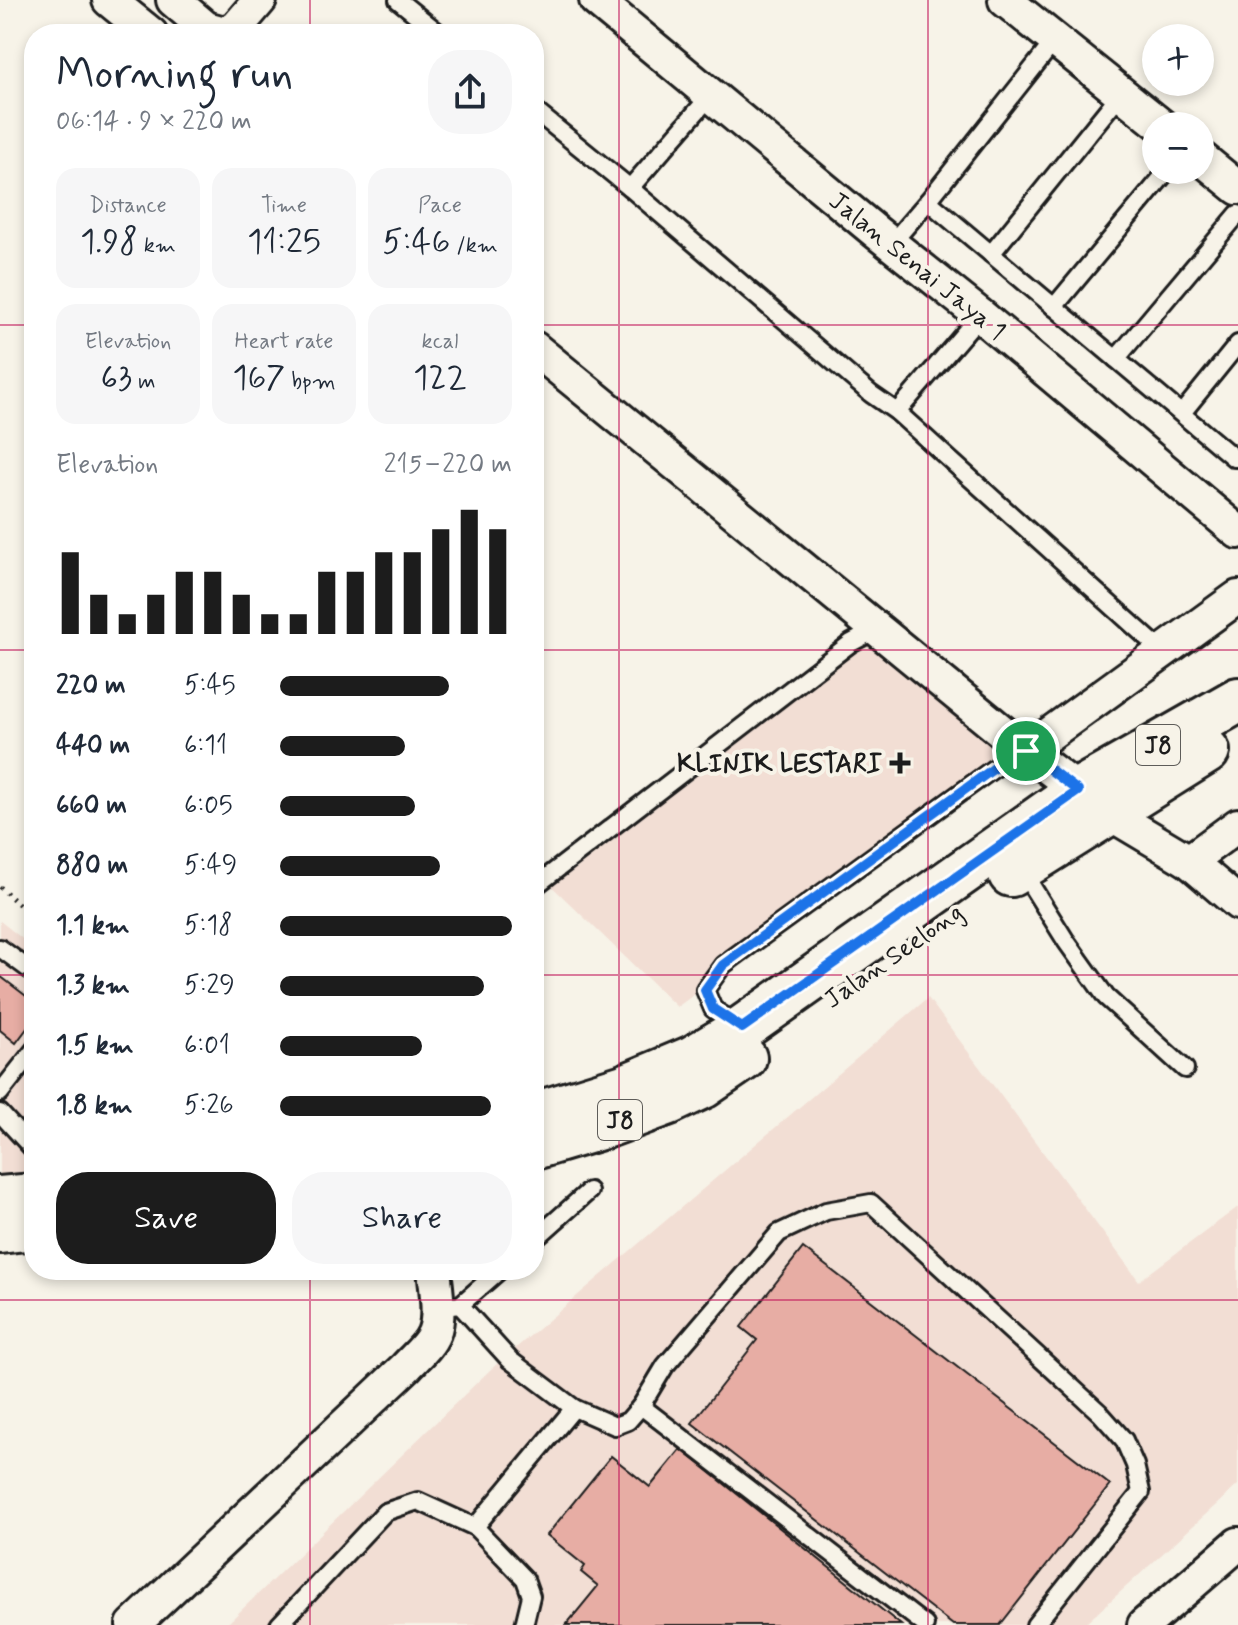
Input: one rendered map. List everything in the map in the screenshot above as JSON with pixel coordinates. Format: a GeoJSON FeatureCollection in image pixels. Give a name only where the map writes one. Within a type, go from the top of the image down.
{"type":"FeatureCollection","features":[{"type":"Feature","properties":{"kind":"main road","name":"Jalan Seelong"},"geometry":{"type":"LineString","coordinates":[[544,1112],[624,1087],[693,1058],[1093,802],[1238,700]]}},
{"type":"Feature","properties":{"kind":"main road","name":"Jalan Seelong"},"geometry":{"type":"LineString","coordinates":[[544,1144],[607,1125],[703,1086],[1020,868],[1093,802],[1238,732]]}},
{"type":"Feature","properties":{"kind":"main road"},"geometry":{"type":"LineString","coordinates":[[0,1199],[24,1197]]}},
{"type":"Feature","properties":{"kind":"main road"},"geometry":{"type":"LineString","coordinates":[[0,1231],[24,1228]]}},
{"type":"Feature","properties":{"kind":"street"},"geometry":{"type":"LineString","coordinates":[[109,0],[139,24]]}},
{"type":"Feature","properties":{"kind":"street"},"geometry":{"type":"LineString","coordinates":[[173,0],[201,24]]}},
{"type":"Feature","properties":{"kind":"street"},"geometry":{"type":"LineString","coordinates":[[239,24],[260,0]]}},
{"type":"Feature","properties":{"kind":"street","name":"Jalan Senai Jaya 1"},"geometry":{"type":"LineString","coordinates":[[596,0],[980,315],[1238,532]]}},
{"type":"Feature","properties":{"kind":"street"},"geometry":{"type":"LineString","coordinates":[[1005,0],[1145,112]]}},
{"type":"Feature","properties":{"kind":"street"},"geometry":{"type":"LineString","coordinates":[[1214,168],[1238,188]]}},
{"type":"Feature","properties":{"kind":"street"},"geometry":{"type":"LineString","coordinates":[[544,356],[1026,751],[1093,802],[1189,861],[1238,903]]}},
{"type":"Feature","properties":{"kind":"street"},"geometry":{"type":"LineString","coordinates":[[1026,751],[1238,597]]}},
{"type":"Feature","properties":{"kind":"street"},"geometry":{"type":"LineString","coordinates":[[1189,861],[1238,825]]}},
{"type":"Feature","properties":{"kind":"street"},"geometry":{"type":"LineString","coordinates":[[133,1625],[425,1346],[449,1306],[438,1280]]}},
{"type":"Feature","properties":{"kind":"street"},"geometry":{"type":"LineString","coordinates":[[1144,1625],[1231,1561]]}},
{"type":"Feature","properties":{"kind":"lane"},"geometry":{"type":"LineString","coordinates":[[398,0],[428,24]]}},
{"type":"Feature","properties":{"kind":"lane"},"geometry":{"type":"LineString","coordinates":[[891,244],[1056,39]]}},
{"type":"Feature","properties":{"kind":"lane"},"geometry":{"type":"LineString","coordinates":[[991,254],[1121,93]]}},
{"type":"Feature","properties":{"kind":"lane"},"geometry":{"type":"LineString","coordinates":[[630,188],[711,95]]}},
{"type":"Feature","properties":{"kind":"lane"},"geometry":{"type":"LineString","coordinates":[[544,118],[859,384],[897,412],[1163,652]]}},
{"type":"Feature","properties":{"kind":"lane"},"geometry":{"type":"LineString","coordinates":[[1054,307],[1156,184]]}},
{"type":"Feature","properties":{"kind":"lane"},"geometry":{"type":"LineString","coordinates":[[928,201],[1234,458],[1238,458]]}},
{"type":"Feature","properties":{"kind":"lane"},"geometry":{"type":"LineString","coordinates":[[1116,359],[1238,214]]}},
{"type":"Feature","properties":{"kind":"lane"},"geometry":{"type":"LineString","coordinates":[[897,412],[980,315]]}},
{"type":"Feature","properties":{"kind":"lane"},"geometry":{"type":"LineString","coordinates":[[1182,413],[1238,344]]}},
{"type":"Feature","properties":{"kind":"lane"},"geometry":{"type":"LineString","coordinates":[[544,879],[851,643],[877,629]]}},
{"type":"Feature","properties":{"kind":"lane"},"geometry":{"type":"LineString","coordinates":[[742,1028],[713,1009],[705,990],[723,965],[993,769],[1026,751]]}},
{"type":"Feature","properties":{"kind":"lane"},"geometry":{"type":"LineString","coordinates":[[1020,868],[1106,997],[1185,1069]]}},
{"type":"Feature","properties":{"kind":"lane"},"geometry":{"type":"LineString","coordinates":[[0,948],[24,966]]}},
{"type":"Feature","properties":{"kind":"lane"},"geometry":{"type":"LineString","coordinates":[[0,1093],[24,1063]]}},
{"type":"Feature","properties":{"kind":"lane"},"geometry":{"type":"LineString","coordinates":[[0,1113],[24,1139]]}},
{"type":"Feature","properties":{"kind":"lane"},"geometry":{"type":"LineString","coordinates":[[544,1231],[589,1191]]}},
{"type":"Feature","properties":{"kind":"lane"},"geometry":{"type":"LineString","coordinates":[[486,1280],[449,1306],[510,1360],[574,1408],[615,1426],[628,1421],[641,1406],[665,1366],[779,1233],[826,1211],[871,1203],[1100,1413],[1124,1440],[1135,1465],[1141,1492],[1035,1625]]}},
{"type":"Feature","properties":{"kind":"lane"},"geometry":{"type":"LineString","coordinates":[[641,1406],[925,1625]]}},
{"type":"Feature","properties":{"kind":"lane"},"geometry":{"type":"LineString","coordinates":[[475,1527],[574,1408]]}},
{"type":"Feature","properties":{"kind":"lane"},"geometry":{"type":"LineString","coordinates":[[279,1625],[385,1512],[418,1501],[475,1527],[525,1579],[531,1596],[524,1625]]}},
{"type":"Feature","properties":{"kind":"path"},"geometry":{"type":"LineString","coordinates":[[0,887],[24,909]]}},
{"type":"Feature","properties":{"kind":"shaded area"},"geometry":{"type":"Polygon","coordinates":[[[859,630],[1021,761],[991,779],[677,1007],[544,879],[544,870],[859,630]]]}},
{"type":"Feature","properties":{"kind":"shaded area"},"geometry":{"type":"Polygon","coordinates":[[[0,921],[24,940],[24,1176],[0,1179],[0,921]]]}},
{"type":"Feature","properties":{"kind":"shaded area"},"geometry":{"type":"Polygon","coordinates":[[[928,998],[1139,1281],[1238,1207],[1238,1485],[1084,1625],[226,1625],[491,1369],[928,998]]]}},
{"type":"Feature","properties":{"kind":"building"},"geometry":{"type":"Polygon","coordinates":[[[0,976],[24,994],[24,1032],[16,1043],[0,1030],[0,976]]]}},
{"type":"Feature","properties":{"kind":"building"},"geometry":{"type":"Polygon","coordinates":[[[803,1248],[1110,1485],[1000,1625],[953,1625],[692,1423],[757,1340],[741,1327],[803,1248]]]}},
{"type":"Feature","properties":{"kind":"building"},"geometry":{"type":"Polygon","coordinates":[[[681,1449],[901,1625],[566,1625],[598,1586],[581,1572],[585,1566],[547,1535],[611,1456],[650,1487],[681,1449]]]}},
{"type":"Feature","properties":{"kind":"place","name":"KLINIK LESTARI"},"geometry":{"type":"Point","coordinates":[900,763]}},
{"type":"Feature","properties":{"kind":"route"},"geometry":{"type":"LineString","coordinates":[[1026,751],[1078,791],[742,1028],[713,1009],[705,990],[723,965],[993,769],[1026,751]]}}]}
